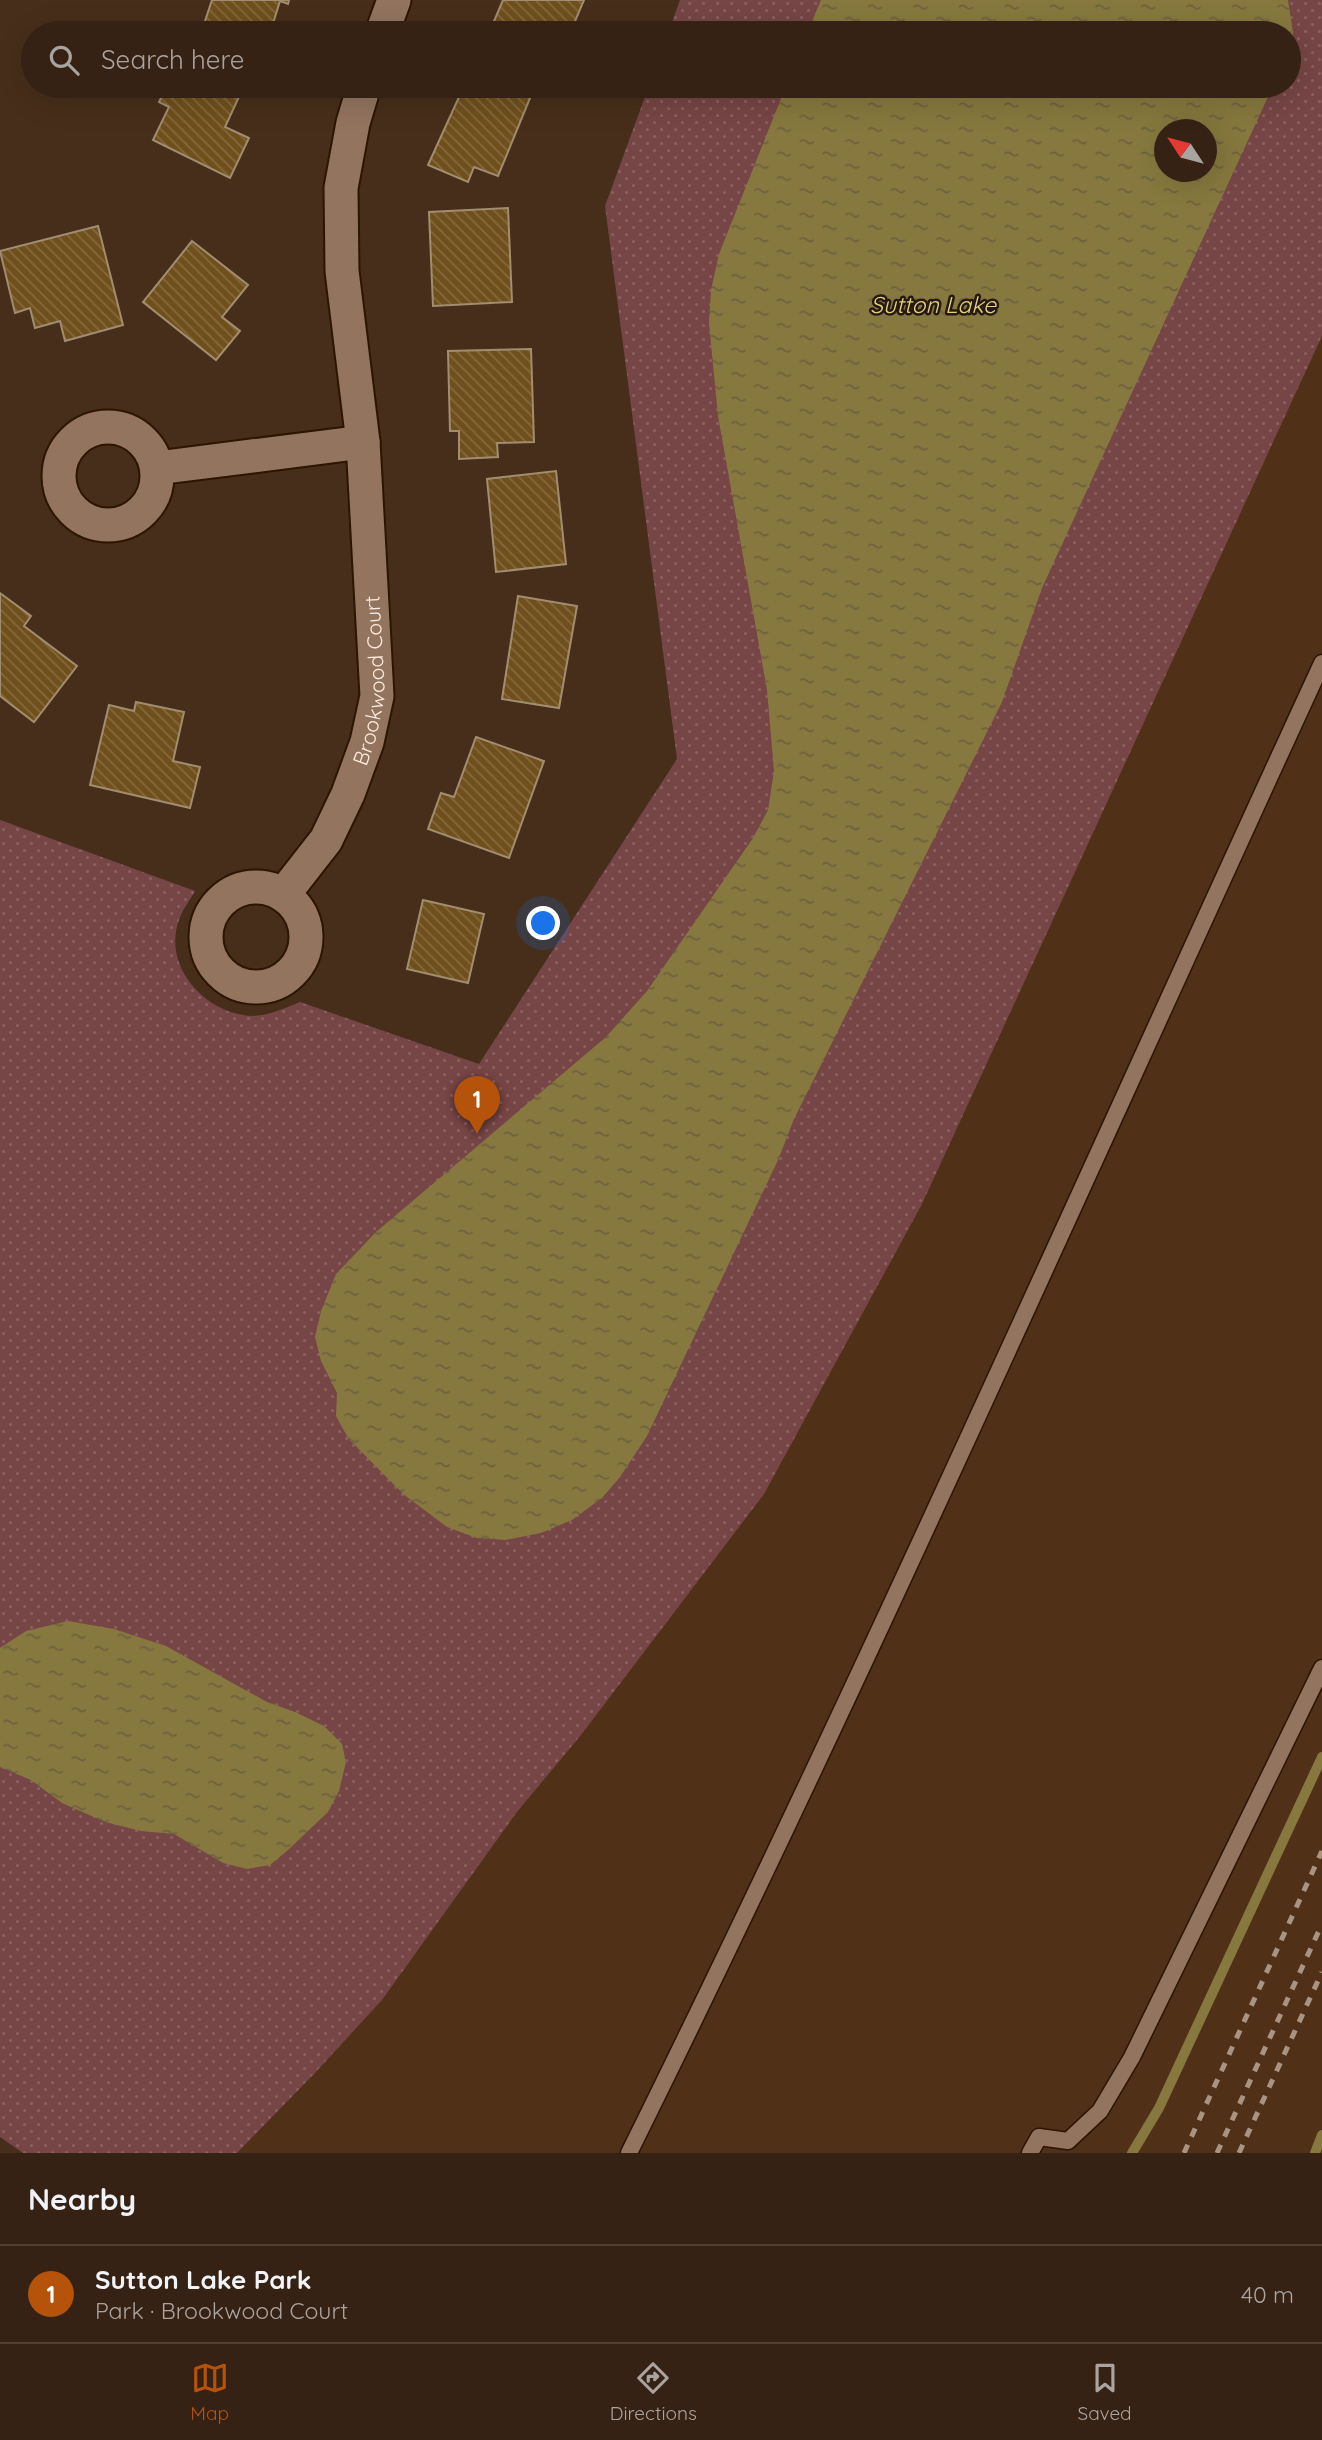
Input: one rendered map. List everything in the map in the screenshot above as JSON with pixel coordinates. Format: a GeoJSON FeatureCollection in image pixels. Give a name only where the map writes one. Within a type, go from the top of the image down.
{"type":"FeatureCollection","features":[{"type":"Feature","properties":{"kind":"street"},"geometry":{"type":"LineString","coordinates":[[386,21],[394,0]]}},
{"type":"Feature","properties":{"kind":"street","name":"Brookwood Court"},"geometry":{"type":"LineString","coordinates":[[283,895],[326,840],[348,794],[367,742],[377,696],[363,442],[342,271],[341,188],[360,98]]}},
{"type":"Feature","properties":{"kind":"street"},"geometry":{"type":"LineString","coordinates":[[157,468],[363,442]]}},
{"type":"Feature","properties":{"kind":"lane"},"geometry":{"type":"LineString","coordinates":[[629,2153],[717,1975],[915,1550],[1322,663]]}},
{"type":"Feature","properties":{"kind":"lane"},"geometry":{"type":"LineString","coordinates":[[1030,2153],[1039,2137],[1068,2141],[1100,2111],[1132,2057],[1322,1668]]}},
{"type":"Feature","properties":{"kind":"shaded area"},"geometry":{"type":"Polygon","coordinates":[[[680,0],[1322,0],[1322,336],[922,1204],[764,1494],[581,1735],[517,1812],[382,2000],[237,2153],[23,2153],[0,2137],[0,820],[195,891],[179,920],[175,936],[176,952],[189,981],[200,993],[227,1011],[258,1016],[300,1002],[479,1064],[677,759],[605,206],[645,98],[1301,98],[1301,21],[672,21],[680,0]]]}},
{"type":"Feature","properties":{"kind":"shaded area"},"geometry":{"type":"Polygon","coordinates":[[[1322,336],[1322,2153],[237,2153],[382,2000],[517,1812],[581,1735],[922,1204],[1322,336]]]}},
{"type":"Feature","properties":{"kind":"water"},"geometry":{"type":"Polygon","coordinates":[[[821,0],[1288,0],[1291,21],[812,21],[821,0]]]}},
{"type":"Feature","properties":{"kind":"water","name":"Sutton Lake"},"geometry":{"type":"Polygon","coordinates":[[[781,98],[1267,98],[1042,588],[1002,702],[794,1119],[778,1160],[647,1436],[620,1477],[602,1498],[572,1520],[541,1533],[505,1540],[477,1538],[447,1527],[403,1494],[348,1438],[336,1416],[337,1393],[321,1361],[315,1337],[321,1311],[336,1274],[376,1232],[606,1037],[647,991],[753,838],[768,810],[774,771],[767,690],[718,416],[709,323],[711,290],[719,254],[781,98]]]}},
{"type":"Feature","properties":{"kind":"water"},"geometry":{"type":"Polygon","coordinates":[[[68,1621],[114,1629],[166,1646],[267,1702],[324,1726],[342,1744],[346,1762],[339,1791],[328,1812],[270,1865],[247,1869],[223,1863],[174,1834],[141,1831],[105,1822],[62,1803],[31,1780],[0,1767],[0,1648],[26,1631],[68,1621]]]}},
{"type":"Feature","properties":{"kind":"building"},"geometry":{"type":"Polygon","coordinates":[[[212,0],[289,0],[288,4],[280,1],[274,21],[205,21],[212,0]]]}},
{"type":"Feature","properties":{"kind":"building"},"geometry":{"type":"Polygon","coordinates":[[[503,0],[584,0],[575,21],[494,21],[503,0]]]}},
{"type":"Feature","properties":{"kind":"building"},"geometry":{"type":"Polygon","coordinates":[[[161,98],[238,98],[225,127],[249,138],[230,178],[153,140],[169,107],[159,102],[161,98]]]}},
{"type":"Feature","properties":{"kind":"building"},"geometry":{"type":"Polygon","coordinates":[[[459,98],[530,98],[498,176],[474,167],[468,182],[428,165],[459,98]]]}},
{"type":"Feature","properties":{"kind":"building"},"geometry":{"type":"Polygon","coordinates":[[[508,208],[512,302],[433,306],[429,212],[508,208]]]}},
{"type":"Feature","properties":{"kind":"building"},"geometry":{"type":"Polygon","coordinates":[[[98,226],[123,325],[65,341],[60,321],[35,328],[30,308],[15,313],[0,251],[98,226]]]}},
{"type":"Feature","properties":{"kind":"building"},"geometry":{"type":"Polygon","coordinates":[[[192,241],[248,285],[222,317],[240,331],[216,360],[143,302],[192,241]]]}},
{"type":"Feature","properties":{"kind":"building"},"geometry":{"type":"Polygon","coordinates":[[[531,349],[534,442],[497,443],[498,457],[459,459],[459,431],[450,431],[448,351],[531,349]]]}},
{"type":"Feature","properties":{"kind":"building"},"geometry":{"type":"Polygon","coordinates":[[[556,471],[566,564],[496,572],[487,479],[556,471]]]}},
{"type":"Feature","properties":{"kind":"building"},"geometry":{"type":"Polygon","coordinates":[[[0,593],[31,616],[24,626],[77,666],[34,722],[0,696],[0,593]]]}},
{"type":"Feature","properties":{"kind":"building"},"geometry":{"type":"Polygon","coordinates":[[[518,596],[577,606],[559,708],[502,699],[518,596]]]}},
{"type":"Feature","properties":{"kind":"building"},"geometry":{"type":"Polygon","coordinates":[[[136,702],[184,712],[173,761],[200,767],[190,808],[90,785],[109,705],[134,711],[136,702]]]}},
{"type":"Feature","properties":{"kind":"building"},"geometry":{"type":"Polygon","coordinates":[[[476,737],[544,761],[509,858],[428,829],[441,793],[454,797],[476,737]]]}},
{"type":"Feature","properties":{"kind":"building"},"geometry":{"type":"Polygon","coordinates":[[[423,900],[484,914],[468,983],[407,969],[423,900]]]}},
{"type":"Feature","properties":{"kind":"waterway"},"geometry":{"type":"LineString","coordinates":[[1132,2153],[1159,2108],[1322,1757]]}},
{"type":"Feature","properties":{"kind":"waterway"},"geometry":{"type":"LineString","coordinates":[[1315,2153],[1322,2135]]}},
{"type":"Feature","properties":{"kind":"railway"},"geometry":{"type":"LineString","coordinates":[[1184,2153],[1322,1851]]}},
{"type":"Feature","properties":{"kind":"railway"},"geometry":{"type":"LineString","coordinates":[[1217,2153],[1322,1924]]}},
{"type":"Feature","properties":{"kind":"railway"},"geometry":{"type":"LineString","coordinates":[[1239,2153],[1322,1972]]}},
{"type":"Feature","properties":{"kind":"place","name":"Sutton Lake Park"},"geometry":{"type":"Point","coordinates":[477,1134]}}]}
